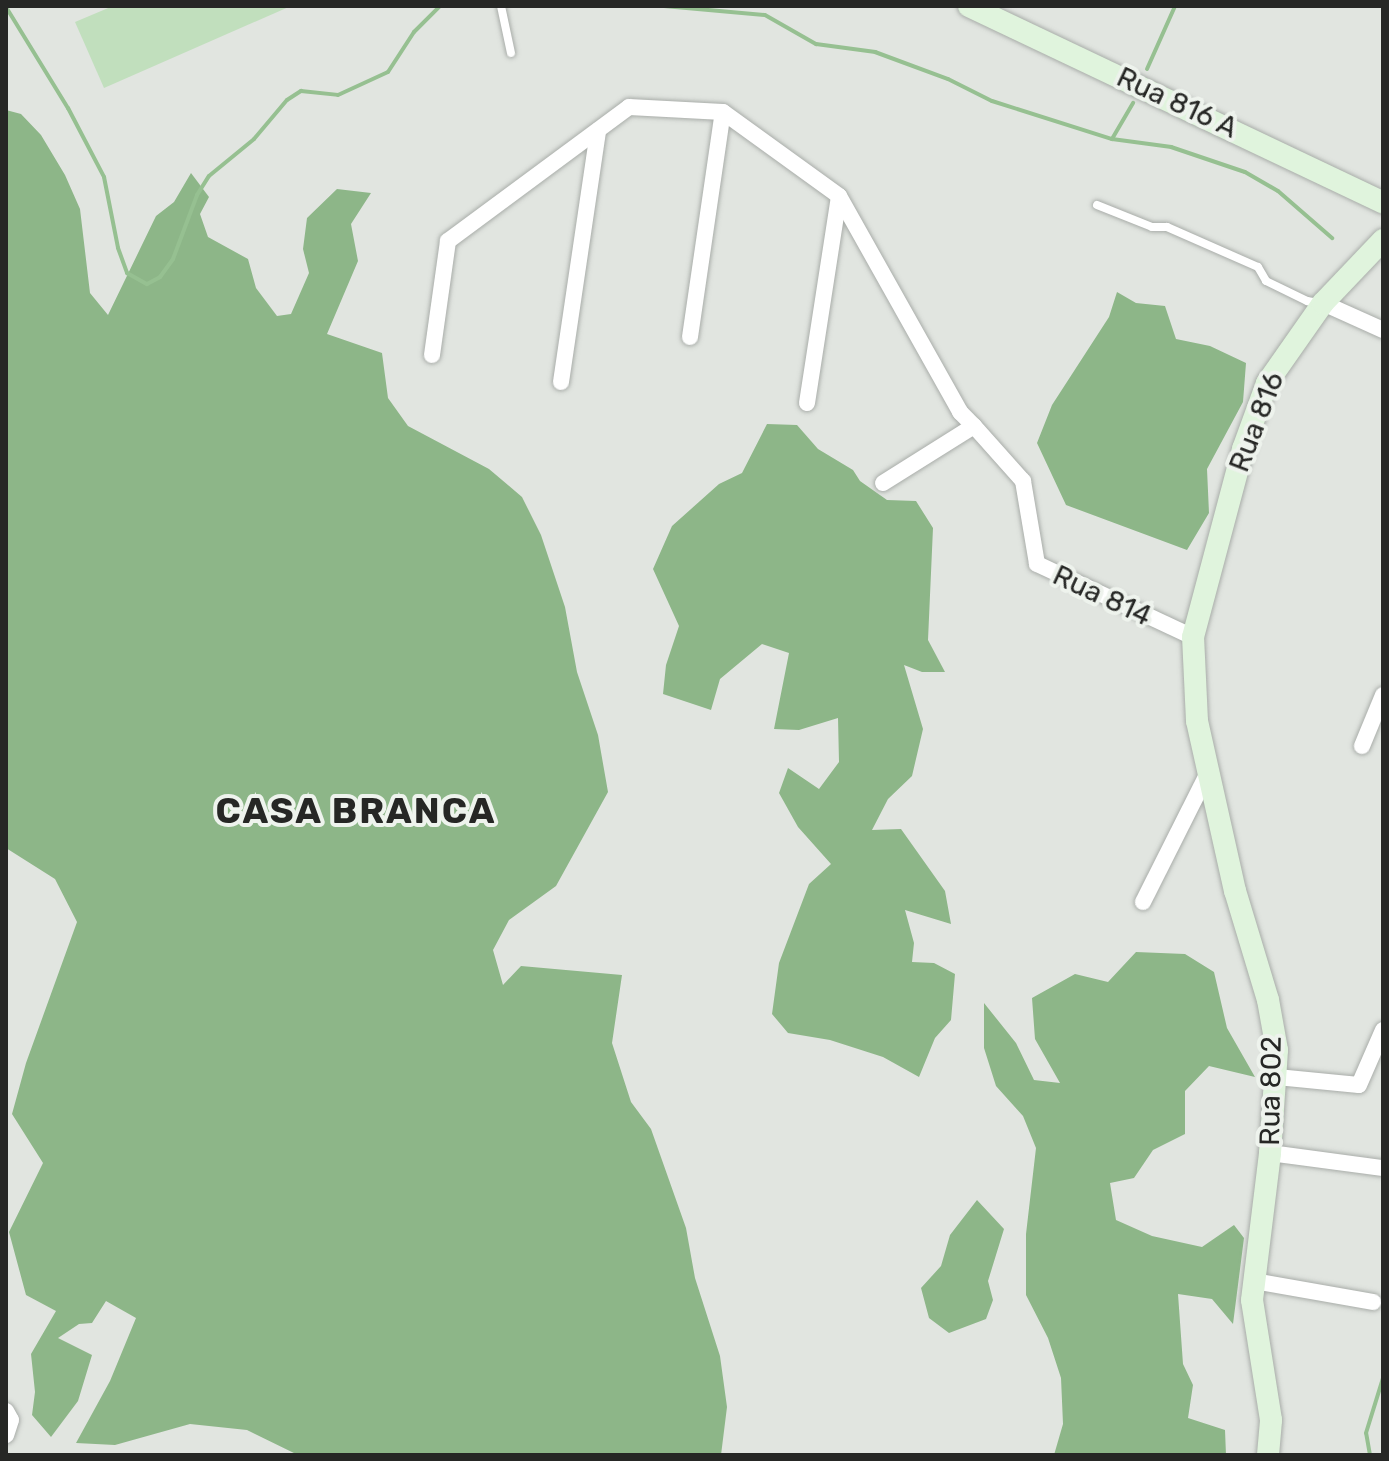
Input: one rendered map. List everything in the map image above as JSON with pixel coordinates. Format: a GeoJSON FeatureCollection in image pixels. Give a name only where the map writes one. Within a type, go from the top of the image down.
{"type":"FeatureCollection","features":[{"type":"Feature","properties":{"kind":"main road","name":"Rua 816 A"},"geometry":{"type":"LineString","coordinates":[[969,6],[1383,203]]}},
{"type":"Feature","properties":{"kind":"main road","name":"Rua 816"},"geometry":{"type":"LineString","coordinates":[[1193,637],[1228,501],[1261,398],[1283,357],[1323,303],[1383,240]]}},
{"type":"Feature","properties":{"kind":"main road","name":"Rua 802"},"geometry":{"type":"LineString","coordinates":[[1193,637],[1193,693],[1208,773],[1235,891],[1273,1020],[1277,1077],[1252,1313],[1271,1420],[1268,1455]]}},
{"type":"Feature","properties":{"kind":"street"},"geometry":{"type":"LineString","coordinates":[[432,355],[448,241],[629,107],[723,112],[839,196],[960,412],[974,426],[883,483]]}},
{"type":"Feature","properties":{"kind":"street"},"geometry":{"type":"LineString","coordinates":[[690,337],[723,112]]}},
{"type":"Feature","properties":{"kind":"street"},"geometry":{"type":"LineString","coordinates":[[561,382],[598,131]]}},
{"type":"Feature","properties":{"kind":"street"},"geometry":{"type":"LineString","coordinates":[[807,403],[839,196]]}},
{"type":"Feature","properties":{"kind":"street"},"geometry":{"type":"LineString","coordinates":[[1323,303],[1383,330]]}},
{"type":"Feature","properties":{"kind":"street","name":"Rua 814"},"geometry":{"type":"LineString","coordinates":[[974,426],[1023,481],[1037,564],[1193,637]]}},
{"type":"Feature","properties":{"kind":"street"},"geometry":{"type":"LineString","coordinates":[[1362,746],[1383,695]]}},
{"type":"Feature","properties":{"kind":"street"},"geometry":{"type":"LineString","coordinates":[[1143,902],[1208,773]]}},
{"type":"Feature","properties":{"kind":"street"},"geometry":{"type":"LineString","coordinates":[[1277,1077],[1359,1085],[1383,1030]]}},
{"type":"Feature","properties":{"kind":"street"},"geometry":{"type":"LineString","coordinates":[[1270,1153],[1383,1168]]}},
{"type":"Feature","properties":{"kind":"street"},"geometry":{"type":"LineString","coordinates":[[1254,1281],[1373,1302]]}},
{"type":"Feature","properties":{"kind":"street"},"geometry":{"type":"LineString","coordinates":[[6,1435],[8,1414]]}},
{"type":"Feature","properties":{"kind":"lane"},"geometry":{"type":"LineString","coordinates":[[501,6],[511,53]]}},
{"type":"Feature","properties":{"kind":"lane"},"geometry":{"type":"LineString","coordinates":[[1097,205],[1152,227],[1180,232],[1258,267],[1266,281],[1307,301],[1323,303]]}},
{"type":"Feature","properties":{"kind":"green space"},"geometry":{"type":"Polygon","coordinates":[[[113,6],[291,6],[104,88],[75,22],[113,6]]]}},
{"type":"Feature","properties":{"kind":"green space"},"geometry":{"type":"Polygon","coordinates":[[[6,110],[21,114],[41,135],[65,175],[80,209],[90,293],[108,315],[156,216],[174,202],[191,173],[209,197],[200,214],[208,237],[248,259],[256,288],[277,316],[291,314],[309,273],[303,249],[307,218],[337,189],[371,193],[351,224],[358,261],[327,334],[382,353],[388,398],[408,426],[489,469],[522,497],[541,535],[565,607],[577,672],[598,735],[608,792],[556,886],[509,920],[493,950],[503,985],[521,966],[622,975],[612,1043],[631,1102],[651,1129],[686,1228],[695,1278],[720,1356],[727,1407],[721,1455],[298,1455],[247,1430],[190,1424],[115,1445],[76,1443],[110,1381],[136,1318],[106,1301],[92,1323],[79,1324],[58,1338],[92,1355],[78,1401],[51,1437],[32,1415],[35,1392],[31,1354],[56,1311],[26,1295],[9,1232],[43,1163],[12,1114],[26,1063],[77,922],[55,879],[6,848],[6,110]]]}},
{"type":"Feature","properties":{"kind":"green space"},"geometry":{"type":"Polygon","coordinates":[[[1117,292],[1136,303],[1165,306],[1176,339],[1210,346],[1246,363],[1243,402],[1207,469],[1209,513],[1187,550],[1066,505],[1037,443],[1052,405],[1109,317],[1117,292]]]}},
{"type":"Feature","properties":{"kind":"green space"},"geometry":{"type":"Polygon","coordinates":[[[767,424],[797,425],[818,449],[853,470],[860,481],[887,500],[916,501],[933,528],[928,640],[945,672],[922,672],[904,665],[923,729],[912,776],[888,799],[872,830],[901,829],[945,891],[951,924],[905,910],[914,943],[912,962],[934,963],[955,974],[951,1020],[935,1038],[919,1077],[883,1057],[830,1040],[788,1033],[772,1014],[779,963],[809,884],[831,864],[798,827],[779,793],[788,768],[819,789],[839,762],[838,718],[799,730],[774,729],[789,653],[762,644],[720,679],[711,710],[663,694],[666,665],[679,626],[653,569],[672,526],[719,484],[742,473],[767,424]]]}},
{"type":"Feature","properties":{"kind":"green space"},"geometry":{"type":"Polygon","coordinates":[[[1136,952],[1185,954],[1214,972],[1227,1028],[1255,1077],[1209,1066],[1185,1091],[1185,1134],[1153,1150],[1134,1178],[1110,1183],[1116,1220],[1152,1236],[1202,1247],[1234,1225],[1244,1238],[1233,1324],[1212,1299],[1178,1294],[1183,1364],[1193,1385],[1188,1418],[1225,1430],[1226,1455],[1054,1455],[1063,1424],[1061,1378],[1048,1338],[1026,1295],[1026,1234],[1036,1148],[1023,1116],[996,1086],[984,1048],[984,1003],[1016,1043],[1034,1080],[1060,1083],[1035,1039],[1032,998],[1075,974],[1108,982],[1136,952]]]}},
{"type":"Feature","properties":{"kind":"green space"},"geometry":{"type":"Polygon","coordinates":[[[977,1200],[1004,1229],[988,1281],[993,1300],[986,1319],[949,1333],[929,1318],[921,1288],[941,1266],[950,1235],[977,1200]]]}},
{"type":"Feature","properties":{"kind":"waterway"},"geometry":{"type":"LineString","coordinates":[[6,7],[68,108],[104,177],[118,248],[127,273],[147,284],[160,277],[173,259],[197,195],[209,176],[254,139],[287,100],[301,91],[338,95],[388,72],[414,32],[440,6]]}},
{"type":"Feature","properties":{"kind":"waterway"},"geometry":{"type":"LineString","coordinates":[[664,6],[765,15],[816,44],[875,52],[948,79],[992,101],[1112,139],[1133,103]]}},
{"type":"Feature","properties":{"kind":"waterway"},"geometry":{"type":"LineString","coordinates":[[1147,69],[1175,6]]}},
{"type":"Feature","properties":{"kind":"waterway"},"geometry":{"type":"LineString","coordinates":[[1112,139],[1171,147],[1245,172],[1278,191],[1332,238]]}},
{"type":"Feature","properties":{"kind":"waterway"},"geometry":{"type":"LineString","coordinates":[[1370,1455],[1366,1433],[1383,1378]]}},
{"type":"Feature","properties":{"kind":"district","name":"CASA BRANCA"},"geometry":{"type":"Point","coordinates":[356,811]}}]}
